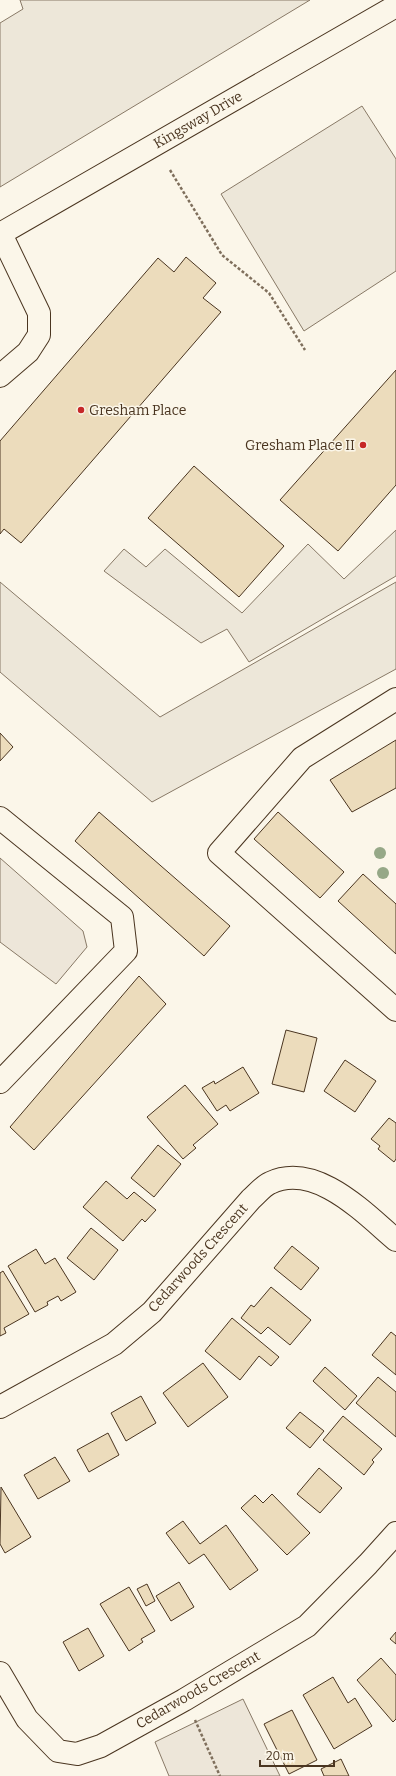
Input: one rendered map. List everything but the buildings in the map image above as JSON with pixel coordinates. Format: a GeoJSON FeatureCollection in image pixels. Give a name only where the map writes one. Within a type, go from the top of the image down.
{"type":"FeatureCollection","features":[{"type":"Feature","properties":{"kind":"street","name":"Kingsway Drive"},"geometry":{"type":"LineString","coordinates":[[0,234],[393,14]]}},
{"type":"Feature","properties":{"kind":"street"},"geometry":{"type":"LineString","coordinates":[[0,234],[39,313],[39,335],[28,352],[0,376]]}},
{"type":"Feature","properties":{"kind":"street"},"geometry":{"type":"LineString","coordinates":[[396,699],[302,758],[219,853],[396,1010]]}},
{"type":"Feature","properties":{"kind":"street"},"geometry":{"type":"LineString","coordinates":[[0,818],[122,917],[126,951],[0,1082]]}},
{"type":"Feature","properties":{"kind":"street","name":"Cedarwoods Crescent"},"geometry":{"type":"LineString","coordinates":[[0,1407],[114,1344],[152,1312],[251,1199],[270,1183],[287,1178],[310,1180],[332,1189],[339,1193],[396,1240]]}},
{"type":"Feature","properties":{"kind":"street","name":"Cedarwoods Crescent"},"geometry":{"type":"LineString","coordinates":[[0,1673],[27,1719],[58,1751],[77,1754],[101,1746],[184,1700],[307,1626],[368,1564],[396,1533]]}},
{"type":"Feature","properties":{"kind":"path"},"geometry":{"type":"LineString","coordinates":[[170,170],[222,255],[269,293],[305,350]]}},
{"type":"Feature","properties":{"kind":"path"},"geometry":{"type":"LineString","coordinates":[[184,1700],[220,1776]]}},
{"type":"Feature","properties":{"kind":"shaded area"},"geometry":{"type":"Polygon","coordinates":[[[20,0],[310,0],[0,187],[0,23],[23,9],[20,0]]]}},
{"type":"Feature","properties":{"kind":"shaded area"},"geometry":{"type":"Polygon","coordinates":[[[362,106],[396,159],[396,271],[304,331],[221,194],[362,106]]]}},
{"type":"Feature","properties":{"kind":"shaded area"},"geometry":{"type":"Polygon","coordinates":[[[396,530],[396,576],[249,662],[227,629],[201,643],[104,571],[124,549],[146,567],[165,549],[242,613],[308,544],[344,579],[396,530]]]}},
{"type":"Feature","properties":{"kind":"shaded area"},"geometry":{"type":"Polygon","coordinates":[[[0,582],[160,717],[396,582],[396,669],[152,802],[0,672],[0,582]]]}},
{"type":"Feature","properties":{"kind":"shaded area"},"geometry":{"type":"Polygon","coordinates":[[[0,858],[83,931],[87,947],[56,984],[0,942],[0,858]]]}},
{"type":"Feature","properties":{"kind":"shaded area"},"geometry":{"type":"Polygon","coordinates":[[[243,1699],[280,1776],[169,1776],[155,1742],[243,1699]]]}},
{"type":"Feature","properties":{"kind":"place","name":"Gresham Place"},"geometry":{"type":"Point","coordinates":[81,410]}},
{"type":"Feature","properties":{"kind":"place","name":"Gresham Place II"},"geometry":{"type":"Point","coordinates":[363,445]}}]}
